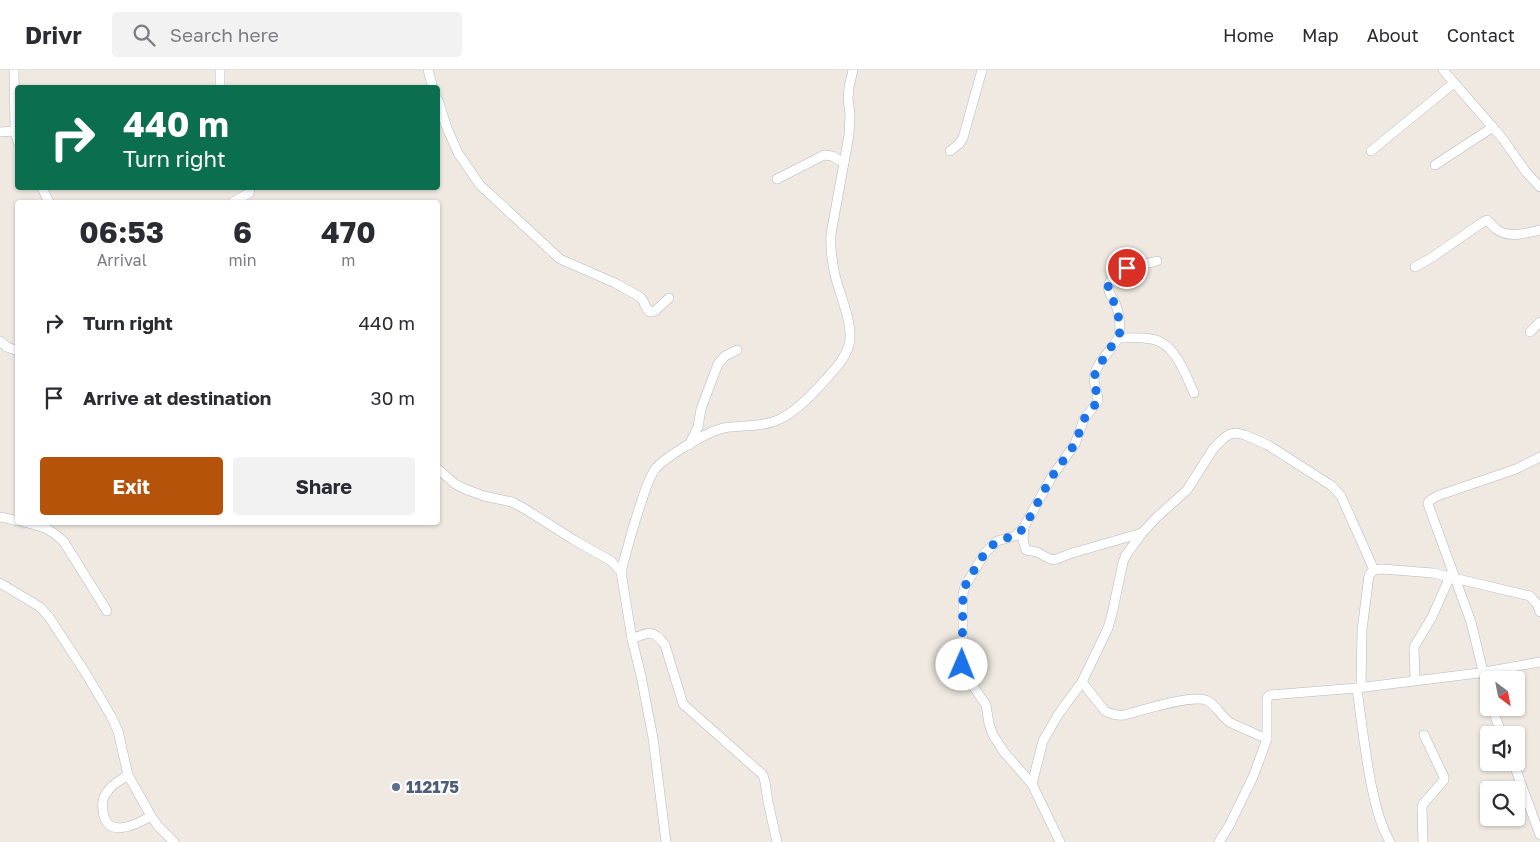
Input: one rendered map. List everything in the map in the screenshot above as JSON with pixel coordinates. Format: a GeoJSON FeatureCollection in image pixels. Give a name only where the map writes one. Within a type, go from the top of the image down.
{"type":"FeatureCollection","features":[{"type":"Feature","properties":{"kind":"street"},"geometry":{"type":"LineString","coordinates":[[0,132],[14,132],[14,70]]}},
{"type":"Feature","properties":{"kind":"street"},"geometry":{"type":"LineString","coordinates":[[220,70],[220,85]]}},
{"type":"Feature","properties":{"kind":"street"},"geometry":{"type":"LineString","coordinates":[[428,70],[432,85]]}},
{"type":"Feature","properties":{"kind":"street"},"geometry":{"type":"LineString","coordinates":[[666,842],[653,738],[642,676],[632,639],[621,572],[647,484],[652,473],[664,461],[715,431],[779,420],[815,391],[845,356],[849,346],[850,335],[830,249],[832,222],[849,135],[848,87],[853,70]]}},
{"type":"Feature","properties":{"kind":"street"},"geometry":{"type":"LineString","coordinates":[[950,151],[963,138],[982,70]]}},
{"type":"Feature","properties":{"kind":"street"},"geometry":{"type":"LineString","coordinates":[[1443,70],[1503,139],[1526,172],[1540,187]]}},
{"type":"Feature","properties":{"kind":"street"},"geometry":{"type":"LineString","coordinates":[[1371,151],[1454,83]]}},
{"type":"Feature","properties":{"kind":"street"},"geometry":{"type":"LineString","coordinates":[[440,106],[458,153],[480,185],[560,259],[615,283],[640,297],[644,300],[647,310],[650,312],[655,311],[670,298]]}},
{"type":"Feature","properties":{"kind":"street"},"geometry":{"type":"LineString","coordinates":[[1435,164],[1493,127]]}},
{"type":"Feature","properties":{"kind":"street"},"geometry":{"type":"LineString","coordinates":[[777,179],[824,155],[832,156],[844,164]]}},
{"type":"Feature","properties":{"kind":"street"},"geometry":{"type":"LineString","coordinates":[[237,200],[249,193],[250,190]]}},
{"type":"Feature","properties":{"kind":"street"},"geometry":{"type":"LineString","coordinates":[[1415,267],[1487,220],[1495,228],[1508,234],[1540,230]]}},
{"type":"Feature","properties":{"kind":"street"},"geometry":{"type":"LineString","coordinates":[[1060,842],[1032,784],[1004,752],[994,735],[989,724],[986,705],[966,676],[962,665],[963,594],[965,586],[980,560],[991,546],[1002,539],[1015,536],[1024,528],[1051,478],[1075,444],[1084,419],[1098,401],[1094,380],[1095,374],[1120,332],[1118,313],[1108,287],[1111,281],[1127,268],[1158,261]]}},
{"type":"Feature","properties":{"kind":"street"},"geometry":{"type":"LineString","coordinates":[[1530,332],[1540,322]]}},
{"type":"Feature","properties":{"kind":"street"},"geometry":{"type":"LineString","coordinates":[[1118,338],[1151,339],[1163,344],[1172,351],[1194,393]]}},
{"type":"Feature","properties":{"kind":"street"},"geometry":{"type":"LineString","coordinates":[[0,341],[7,347],[15,350]]}},
{"type":"Feature","properties":{"kind":"street"},"geometry":{"type":"LineString","coordinates":[[688,446],[698,427],[701,409],[718,364],[725,356],[738,350]]}},
{"type":"Feature","properties":{"kind":"street"},"geometry":{"type":"LineString","coordinates":[[1032,784],[1046,735],[1082,682],[1108,628],[1126,555],[1142,533],[1157,517],[1187,490],[1213,450],[1230,434],[1238,433],[1268,445],[1336,490],[1374,570]]}},
{"type":"Feature","properties":{"kind":"street"},"geometry":{"type":"LineString","coordinates":[[1483,671],[1471,622],[1428,506],[1429,501],[1437,496],[1516,469],[1540,457]]}},
{"type":"Feature","properties":{"kind":"street"},"geometry":{"type":"LineString","coordinates":[[440,471],[465,489],[484,496],[512,502],[525,509],[611,561],[621,572]]}},
{"type":"Feature","properties":{"kind":"street"},"geometry":{"type":"LineString","coordinates":[[0,518],[15,520]]}},
{"type":"Feature","properties":{"kind":"street"},"geometry":{"type":"LineString","coordinates":[[37,525],[56,534],[64,542],[107,611]]}},
{"type":"Feature","properties":{"kind":"street"},"geometry":{"type":"LineString","coordinates":[[1024,528],[1023,540],[1026,550],[1037,552],[1050,560],[1142,533]]}},
{"type":"Feature","properties":{"kind":"street"},"geometry":{"type":"LineString","coordinates":[[1390,842],[1378,817],[1366,758],[1359,688],[1362,630],[1369,575],[1374,570],[1382,569],[1453,576],[1530,596],[1537,604],[1540,612]]}},
{"type":"Feature","properties":{"kind":"street"},"geometry":{"type":"LineString","coordinates":[[1416,680],[1414,647],[1453,576]]}},
{"type":"Feature","properties":{"kind":"street"},"geometry":{"type":"LineString","coordinates":[[0,583],[40,608],[49,617],[111,716],[118,731],[128,775],[158,826],[174,842]]}},
{"type":"Feature","properties":{"kind":"street"},"geometry":{"type":"LineString","coordinates":[[632,639],[644,633],[652,633],[660,637],[665,645],[683,704],[763,775],[777,842]]}},
{"type":"Feature","properties":{"kind":"street"},"geometry":{"type":"LineString","coordinates":[[1489,671],[1540,662]]}},
{"type":"Feature","properties":{"kind":"street"},"geometry":{"type":"LineString","coordinates":[[1219,842],[1253,777],[1267,739],[1267,698],[1270,695],[1359,688],[1480,672]]}},
{"type":"Feature","properties":{"kind":"street"},"geometry":{"type":"LineString","coordinates":[[1082,682],[1105,711],[1109,713],[1119,716],[1181,700],[1203,699],[1213,705],[1225,720],[1267,739]]}},
{"type":"Feature","properties":{"kind":"street"},"geometry":{"type":"LineString","coordinates":[[1424,735],[1444,778],[1423,804],[1424,842]]}},
{"type":"Feature","properties":{"kind":"street"},"geometry":{"type":"LineString","coordinates":[[1516,771],[1540,835]]}},
{"type":"Feature","properties":{"kind":"street"},"geometry":{"type":"LineString","coordinates":[[128,775],[112,786],[104,797],[102,809],[106,821],[110,826],[126,828],[139,824],[152,816]]}},
{"type":"Feature","properties":{"kind":"place","name":"112175"},"geometry":{"type":"Point","coordinates":[396,787]}},
{"type":"Feature","properties":{"kind":"route"},"geometry":{"type":"LineString","coordinates":[[962,665],[963,594],[965,586],[985,552],[991,546],[997,541],[1015,536],[1024,528],[1051,478],[1075,444],[1084,419],[1098,401],[1094,380],[1095,374],[1098,366],[1118,338],[1120,332],[1118,313],[1108,287],[1115,276],[1127,268]]}}]}
